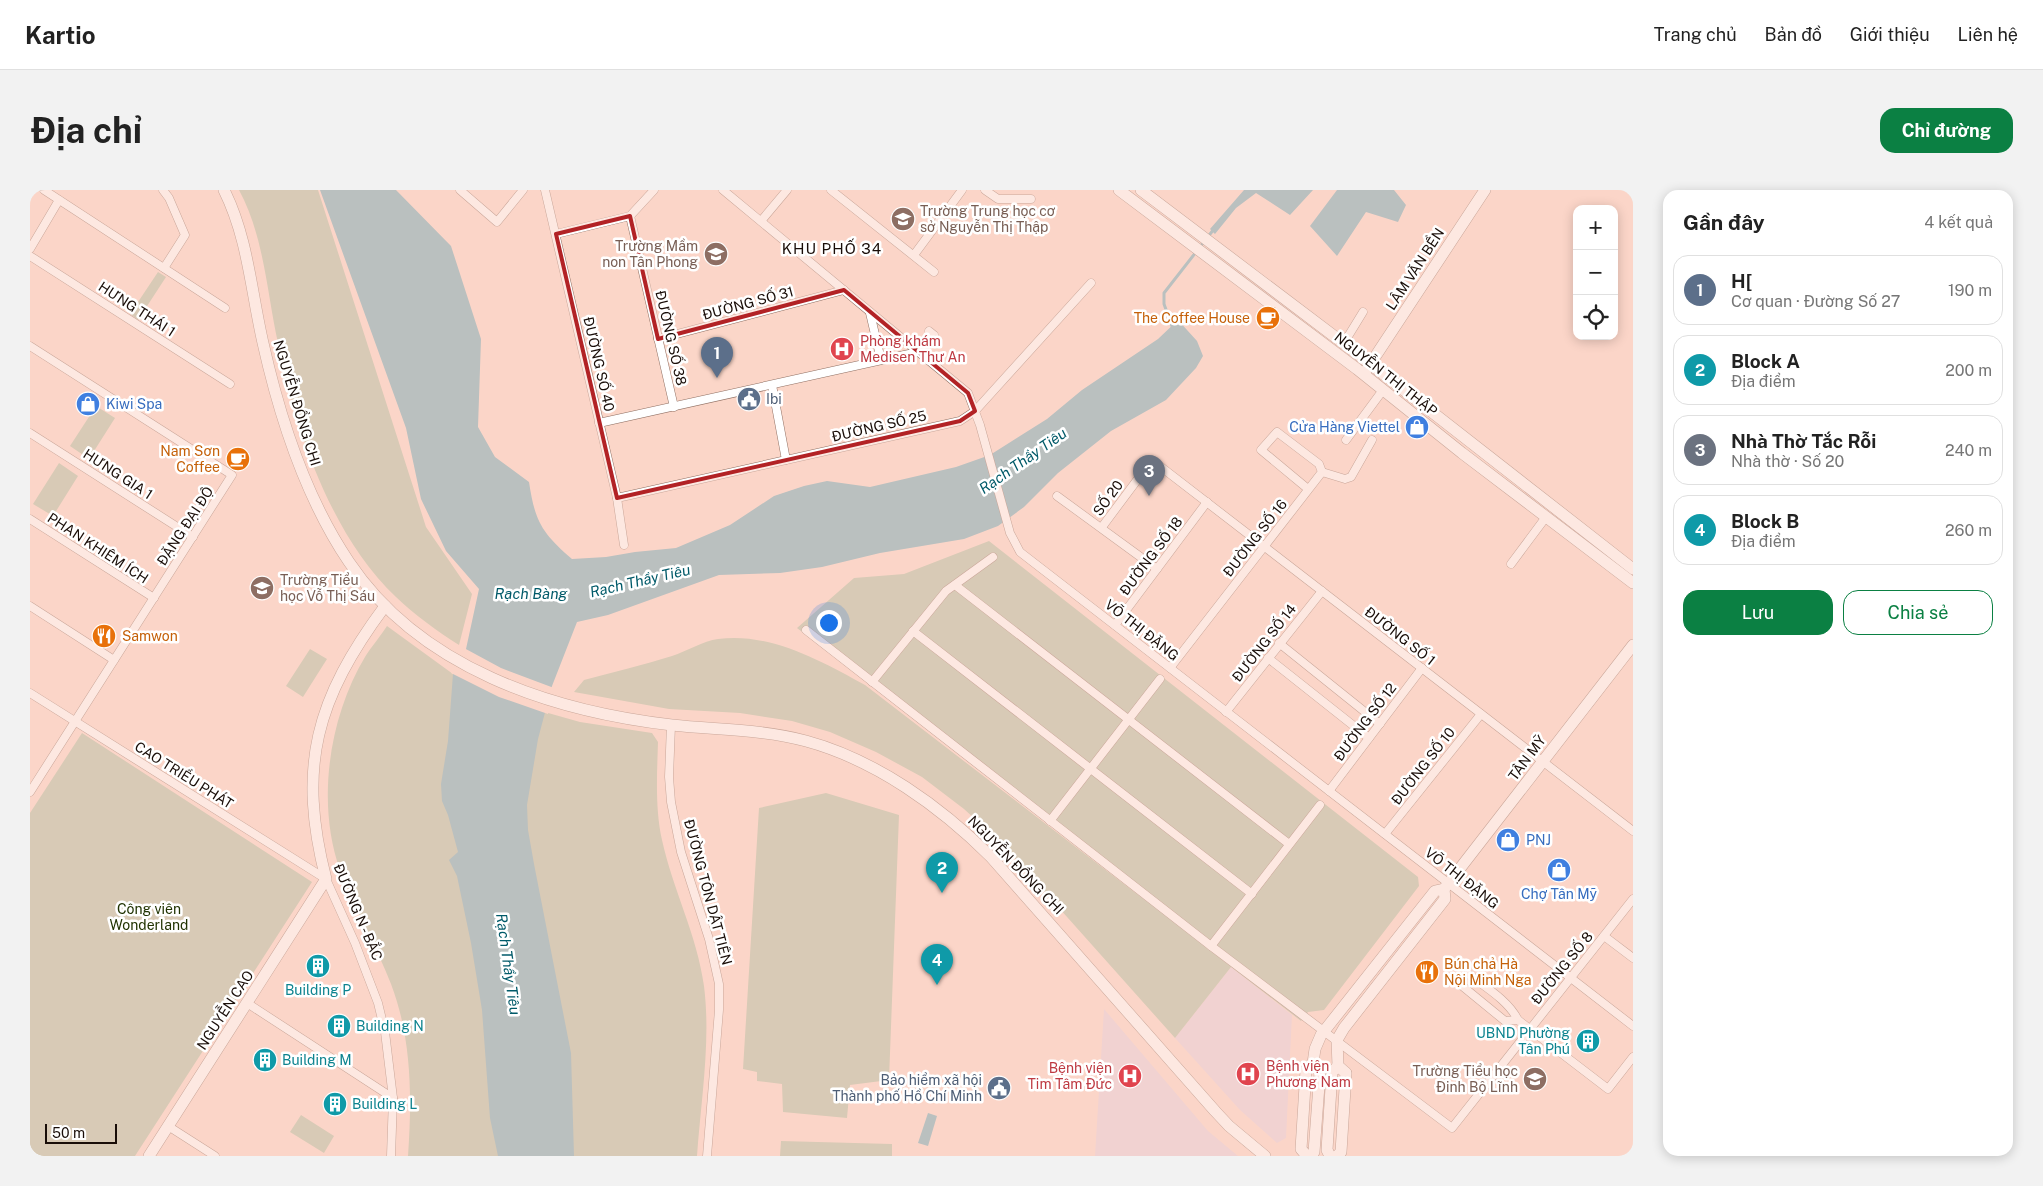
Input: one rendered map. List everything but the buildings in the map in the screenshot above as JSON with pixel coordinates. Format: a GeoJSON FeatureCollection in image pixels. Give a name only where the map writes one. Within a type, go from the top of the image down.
{"type":"FeatureCollection","features":[{"type":"Feature","properties":{"kind":"main road","name":"NGUYỄN ĐỔNG CHI"},"geometry":{"type":"LineString","coordinates":[[224,190],[240,231],[262,342],[294,450],[315,503],[332,535],[350,564],[385,606],[418,634],[462,664],[498,682],[554,701],[608,713],[671,725],[741,729],[808,742],[831,750],[893,780],[934,806],[991,857],[1215,1111],[1265,1156]]}},
{"type":"Feature","properties":{"kind":"main road","name":"NGUYỄN THỊ THẬP"},"geometry":{"type":"LineString","coordinates":[[1119,190],[1364,374],[1546,517],[1632,577]]}},
{"type":"Feature","properties":{"kind":"main road","name":"NGUYỄN THỊ THẬP"},"geometry":{"type":"LineString","coordinates":[[1141,190],[1344,343],[1632,577]]}},
{"type":"Feature","properties":{"kind":"main road","name":"LÂM VĂN BỀN"},"geometry":{"type":"LineString","coordinates":[[1364,374],[1485,190]]}},
{"type":"Feature","properties":{"kind":"main road","name":"ĐƯỜNG N - BẮC"},"geometry":{"type":"LineString","coordinates":[[326,879],[314,825],[311,795],[315,742],[333,687],[362,636],[385,606]]}},
{"type":"Feature","properties":{"kind":"main road","name":"TÂN MỸ"},"geometry":{"type":"LineString","coordinates":[[1307,1156],[1301,1149],[1306,1070],[1314,1063],[1315,1049],[1324,1031],[1435,891],[1446,886],[1633,644]]}},
{"type":"Feature","properties":{"kind":"main road","name":"NGUYỄN CAO"},"geometry":{"type":"LineString","coordinates":[[149,1156],[326,879]]}},
{"type":"Feature","properties":{"kind":"main road","name":"TÂN MỸ"},"geometry":{"type":"LineString","coordinates":[[1337,1040],[1445,899],[1446,886]]}},
{"type":"Feature","properties":{"kind":"main road"},"geometry":{"type":"LineString","coordinates":[[1379,962],[1390,970]]}},
{"type":"Feature","properties":{"kind":"main road"},"geometry":{"type":"LineString","coordinates":[[1337,1040],[1338,1066],[1346,1073],[1341,1152],[1337,1156]]}},
{"type":"Feature","properties":{"kind":"main road"},"geometry":{"type":"LineString","coordinates":[[1310,1156],[1314,1152],[1320,1072],[1314,1063]]}},
{"type":"Feature","properties":{"kind":"main road"},"geometry":{"type":"LineString","coordinates":[[1330,1156],[1327,1150],[1332,1072],[1338,1066]]}},
{"type":"Feature","properties":{"kind":"street"},"geometry":{"type":"LineString","coordinates":[[44,190],[225,308]]}},
{"type":"Feature","properties":{"kind":"street"},"geometry":{"type":"LineString","coordinates":[[163,190],[169,198],[186,235],[164,268]]}},
{"type":"Feature","properties":{"kind":"street"},"geometry":{"type":"LineString","coordinates":[[460,190],[497,222],[523,190]]}},
{"type":"Feature","properties":{"kind":"street","name":"ĐƯỜNG SỐ 40"},"geometry":{"type":"LineString","coordinates":[[546,190],[617,498],[624,545]]}},
{"type":"Feature","properties":{"kind":"street"},"geometry":{"type":"LineString","coordinates":[[556,234],[630,216],[654,190]]}},
{"type":"Feature","properties":{"kind":"street","name":"VÕ THỊ ĐẶNG"},"geometry":{"type":"LineString","coordinates":[[722,190],[968,393],[980,425],[1010,533],[1020,552],[1385,834],[1446,886],[1633,1026]]}},
{"type":"Feature","properties":{"kind":"street"},"geometry":{"type":"LineString","coordinates":[[760,222],[787,190]]}},
{"type":"Feature","properties":{"kind":"street"},"geometry":{"type":"LineString","coordinates":[[830,190],[914,254],[934,272]]}},
{"type":"Feature","properties":{"kind":"street"},"geometry":{"type":"LineString","coordinates":[[914,254],[962,190]]}},
{"type":"Feature","properties":{"kind":"street"},"geometry":{"type":"LineString","coordinates":[[985,190],[998,199],[1031,199]]}},
{"type":"Feature","properties":{"kind":"street"},"geometry":{"type":"LineString","coordinates":[[30,249],[59,200]]}},
{"type":"Feature","properties":{"kind":"street","name":"ĐƯỜNG SỐ 38"},"geometry":{"type":"LineString","coordinates":[[630,216],[674,407]]}},
{"type":"Feature","properties":{"kind":"street","name":"HƯNG THÁI 1"},"geometry":{"type":"LineString","coordinates":[[30,256],[230,384]]}},
{"type":"Feature","properties":{"kind":"street","name":"ĐƯỜNG SỐ 25"},"geometry":{"type":"LineString","coordinates":[[617,498],[960,421],[975,411],[1092,283]]}},
{"type":"Feature","properties":{"kind":"street","name":"ĐƯỜNG SỐ 31"},"geometry":{"type":"LineString","coordinates":[[658,339],[844,290]]}},
{"type":"Feature","properties":{"kind":"street"},"geometry":{"type":"LineString","coordinates":[[870,312],[881,360]]}},
{"type":"Feature","properties":{"kind":"street"},"geometry":{"type":"LineString","coordinates":[[1344,343],[1363,312]]}},
{"type":"Feature","properties":{"kind":"street"},"geometry":{"type":"LineString","coordinates":[[599,424],[918,352],[934,335],[929,331]]}},
{"type":"Feature","properties":{"kind":"street","name":"ĐẶNG ĐẠI ĐỘ"},"geometry":{"type":"LineString","coordinates":[[30,346],[232,475],[75,721],[33,781],[30,792]]}},
{"type":"Feature","properties":{"kind":"street"},"geometry":{"type":"LineString","coordinates":[[772,385],[786,460]]}},
{"type":"Feature","properties":{"kind":"street"},"geometry":{"type":"LineString","coordinates":[[1346,440],[1383,390]]}},
{"type":"Feature","properties":{"kind":"street"},"geometry":{"type":"LineString","coordinates":[[1308,489],[1261,450],[1277,432],[1319,464],[1322,472],[1345,479],[1351,477],[1372,440]]}},
{"type":"Feature","properties":{"kind":"street","name":"HƯNG GIA 1"},"geometry":{"type":"LineString","coordinates":[[30,433],[193,537]]}},
{"type":"Feature","properties":{"kind":"street","name":"ĐƯỜNG SỐ 1"},"geometry":{"type":"LineString","coordinates":[[1152,460],[1633,831]]}},
{"type":"Feature","properties":{"kind":"street","name":"SỐ 20"},"geometry":{"type":"LineString","coordinates":[[1102,527],[1152,460]]}},
{"type":"Feature","properties":{"kind":"street","name":"ĐƯỜNG SỐ 16"},"geometry":{"type":"LineString","coordinates":[[1170,668],[1322,472]]}},
{"type":"Feature","properties":{"kind":"street"},"geometry":{"type":"LineString","coordinates":[[1057,496],[1157,569]]}},
{"type":"Feature","properties":{"kind":"street","name":"ĐƯỜNG SỐ 18"},"geometry":{"type":"LineString","coordinates":[[1115,626],[1208,502]]}},
{"type":"Feature","properties":{"kind":"street"},"geometry":{"type":"LineString","coordinates":[[1511,564],[1546,517]]}},
{"type":"Feature","properties":{"kind":"street","name":"PHAN KHIÊM ÍCH"},"geometry":{"type":"LineString","coordinates":[[30,520],[154,598]]}},
{"type":"Feature","properties":{"kind":"street"},"geometry":{"type":"LineString","coordinates":[[872,682],[946,591],[993,557]]}},
{"type":"Feature","properties":{"kind":"street"},"geometry":{"type":"LineString","coordinates":[[955,585],[1290,844]]}},
{"type":"Feature","properties":{"kind":"street","name":"ĐƯỜNG SỐ 14"},"geometry":{"type":"LineString","coordinates":[[1226,712],[1322,591]]}},
{"type":"Feature","properties":{"kind":"street"},"geometry":{"type":"LineString","coordinates":[[30,606],[114,660]]}},
{"type":"Feature","properties":{"kind":"street"},"geometry":{"type":"LineString","coordinates":[[806,630],[1211,946],[1337,1040]]}},
{"type":"Feature","properties":{"kind":"street"},"geometry":{"type":"LineString","coordinates":[[913,631],[1252,894]]}},
{"type":"Feature","properties":{"kind":"street"},"geometry":{"type":"LineString","coordinates":[[1280,643],[1380,724]]}},
{"type":"Feature","properties":{"kind":"street"},"geometry":{"type":"LineString","coordinates":[[1268,658],[1369,738]]}},
{"type":"Feature","properties":{"kind":"street","name":"ĐƯỜNG SỐ 12"},"geometry":{"type":"LineString","coordinates":[[1329,791],[1422,668]]}},
{"type":"Feature","properties":{"kind":"street"},"geometry":{"type":"LineString","coordinates":[[1050,821],[1160,679]]}},
{"type":"Feature","properties":{"kind":"street","name":"CAO TRIỀU PHÁT"},"geometry":{"type":"LineString","coordinates":[[30,693],[326,879]]}},
{"type":"Feature","properties":{"kind":"street","name":"ĐƯỜNG SỐ 10"},"geometry":{"type":"LineString","coordinates":[[1385,834],[1481,714]]}},
{"type":"Feature","properties":{"kind":"street","name":"ĐƯỜNG TÔN DẬT TIÊN"},"geometry":{"type":"LineString","coordinates":[[671,725],[669,778],[671,802],[681,852],[709,939],[719,984],[719,1010],[707,1156]]}},
{"type":"Feature","properties":{"kind":"street"},"geometry":{"type":"LineString","coordinates":[[1211,946],[1320,805]]}},
{"type":"Feature","properties":{"kind":"street","name":"ĐƯỜNG N - BẮC"},"geometry":{"type":"LineString","coordinates":[[326,879],[355,943],[378,1003],[385,1032],[393,1098],[391,1156]]}},
{"type":"Feature","properties":{"kind":"street","name":"ĐƯỜNG SỐ 8"},"geometry":{"type":"LineString","coordinates":[[1337,1040],[1452,1128],[1570,977],[1632,902]]}},
{"type":"Feature","properties":{"kind":"street"},"geometry":{"type":"LineString","coordinates":[[1604,936],[1633,958]]}},
{"type":"Feature","properties":{"kind":"street"},"geometry":{"type":"LineString","coordinates":[[1468,974],[1506,1004],[1518,1020],[1608,1089],[1633,1057]]}},
{"type":"Feature","properties":{"kind":"street"},"geometry":{"type":"LineString","coordinates":[[1461,985],[1506,1021],[1518,1020]]}},
{"type":"Feature","properties":{"kind":"street"},"geometry":{"type":"LineString","coordinates":[[247,1003],[393,1098]]}},
{"type":"Feature","properties":{"kind":"street"},"geometry":{"type":"LineString","coordinates":[[168,1126],[215,1156]]}},
{"type":"Feature","properties":{"kind":"highlighted area"},"geometry":{"type":"Polygon","coordinates":[[[630,216],[658,339],[844,290],[968,393],[975,411],[960,421],[617,498],[556,234],[630,216]]]}},
{"type":"Feature","properties":{"kind":"shaded area","name":"Bệnh viện Phương Nam"},"geometry":{"type":"Polygon","coordinates":[[[1231,967],[1292,1015],[1286,1138],[1277,1143],[1240,1110],[1175,1038],[1231,967]]]}},
{"type":"Feature","properties":{"kind":"shaded area","name":"Bệnh viện Tim Tâm Đức"},"geometry":{"type":"Polygon","coordinates":[[[1104,1009],[1208,1131],[1238,1156],[1095,1156],[1104,1009]]]}},
{"type":"Feature","properties":{"kind":"green space"},"geometry":{"type":"Polygon","coordinates":[[[239,190],[318,190],[426,527],[472,594],[459,645],[426,622],[396,597],[373,572],[353,544],[335,513],[319,479],[294,410],[278,343],[259,245],[254,226],[239,190]]]}},
{"type":"Feature","properties":{"kind":"green space"},"geometry":{"type":"Polygon","coordinates":[[[158,272],[166,277],[138,320],[130,314],[158,272]]]}},
{"type":"Feature","properties":{"kind":"green space"},"geometry":{"type":"Polygon","coordinates":[[[96,406],[115,418],[89,459],[70,446],[96,406]]]}},
{"type":"Feature","properties":{"kind":"green space"},"geometry":{"type":"Polygon","coordinates":[[[59,463],[78,476],[53,516],[33,504],[59,463]]]}},
{"type":"Feature","properties":{"kind":"green space"},"geometry":{"type":"Polygon","coordinates":[[[989,541],[1418,877],[1419,886],[1324,1010],[1308,1012],[1301,1021],[1231,967],[1175,1038],[1001,843],[964,809],[922,777],[876,752],[830,732],[792,721],[740,713],[669,709],[574,692],[584,680],[672,656],[718,639],[757,640],[794,650],[865,685],[1146,901],[797,628],[854,578],[904,574],[989,541]]]}},
{"type":"Feature","properties":{"kind":"green space"},"geometry":{"type":"Polygon","coordinates":[[[387,626],[453,674],[515,1156],[408,1156],[410,1091],[407,1047],[403,1026],[391,984],[340,870],[333,844],[329,817],[330,761],[335,733],[343,706],[365,657],[387,626]]]}},
{"type":"Feature","properties":{"kind":"green space"},"geometry":{"type":"Polygon","coordinates":[[[310,649],[327,659],[303,697],[286,686],[310,649]]]}},
{"type":"Feature","properties":{"kind":"green space"},"geometry":{"type":"Polygon","coordinates":[[[527,707],[580,722],[652,733],[658,742],[657,804],[662,840],[701,967],[706,1007],[705,1071],[697,1156],[557,1156],[522,871],[527,707]]]}},
{"type":"Feature","properties":{"kind":"green space","name":"Công viên Wonderland"},"geometry":{"type":"Polygon","coordinates":[[[82,733],[312,882],[135,1156],[30,1156],[30,813],[82,733]]]}},
{"type":"Feature","properties":{"kind":"green space"},"geometry":{"type":"Polygon","coordinates":[[[826,793],[899,815],[889,1080],[850,1085],[847,1118],[783,1112],[782,1084],[757,1081],[757,1072],[743,1069],[759,808],[826,793]]]}},
{"type":"Feature","properties":{"kind":"green space"},"geometry":{"type":"Polygon","coordinates":[[[301,1115],[334,1136],[324,1153],[290,1132],[301,1115]]]}},
{"type":"Feature","properties":{"kind":"green space"},"geometry":{"type":"Polygon","coordinates":[[[781,1141],[892,1144],[892,1156],[780,1156],[781,1141]]]}},
{"type":"Feature","properties":{"kind":"water","name":"Rạch Bàng"},"geometry":{"type":"Polygon","coordinates":[[[320,190],[396,190],[451,246],[481,339],[478,427],[495,457],[529,482],[534,507],[542,526],[553,542],[572,559],[606,557],[676,548],[730,525],[774,496],[804,486],[827,481],[870,487],[956,467],[990,455],[1047,419],[1082,390],[1158,339],[1178,320],[1197,341],[1203,356],[1196,368],[1166,400],[1111,431],[1058,473],[1024,507],[998,526],[964,539],[880,553],[822,567],[780,573],[719,575],[608,615],[577,622],[552,686],[538,739],[527,805],[528,830],[534,864],[571,1053],[574,1156],[498,1156],[490,1118],[482,1010],[471,943],[457,876],[449,860],[458,852],[448,815],[442,801],[441,784],[448,741],[453,674],[466,649],[479,589],[446,551],[421,499],[406,428],[320,190]]]}},
{"type":"Feature","properties":{"kind":"water"},"geometry":{"type":"Polygon","coordinates":[[[1244,190],[1313,190],[1290,215],[1256,193],[1236,208],[1215,234],[1210,229],[1244,190]]]}},
{"type":"Feature","properties":{"kind":"water"},"geometry":{"type":"Polygon","coordinates":[[[1337,190],[1394,190],[1406,205],[1398,222],[1366,212],[1337,256],[1310,226],[1337,190]]]}},
{"type":"Feature","properties":{"kind":"water"},"geometry":{"type":"Polygon","coordinates":[[[928,1113],[937,1116],[928,1146],[918,1143],[928,1113]]]}},
{"type":"Feature","properties":{"kind":"pier"},"geometry":{"type":"Polygon","coordinates":[[[464,648],[501,668],[554,688],[548,714],[499,697],[451,673],[464,648]]]}},
{"type":"Feature","properties":{"kind":"waterway"},"geometry":{"type":"LineString","coordinates":[[1173,329],[1164,304],[1164,293],[1214,229]]}},
{"type":"Feature","properties":{"kind":"place","name":"Trường Trung học cơ sở Nguyễn Thị Thập"},"geometry":{"type":"Point","coordinates":[903,219]}},
{"type":"Feature","properties":{"kind":"place","name":"Trường Mầm non Tân Phong"},"geometry":{"type":"Point","coordinates":[716,254]}},
{"type":"Feature","properties":{"kind":"place","name":"The Coffee House"},"geometry":{"type":"Point","coordinates":[1268,318]}},
{"type":"Feature","properties":{"kind":"place","name":"Phòng khám Medisen Thư An"},"geometry":{"type":"Point","coordinates":[842,349]}},
{"type":"Feature","properties":{"kind":"place","name":"H["},"geometry":{"type":"Point","coordinates":[717,378]}},
{"type":"Feature","properties":{"kind":"place","name":"Ibi"},"geometry":{"type":"Point","coordinates":[749,399]}},
{"type":"Feature","properties":{"kind":"place","name":"Kiwi Spa"},"geometry":{"type":"Point","coordinates":[88,404]}},
{"type":"Feature","properties":{"kind":"place","name":"Cửa Hàng Viettel"},"geometry":{"type":"Point","coordinates":[1417,427]}},
{"type":"Feature","properties":{"kind":"place","name":"Nam Sơn Coffee"},"geometry":{"type":"Point","coordinates":[238,459]}},
{"type":"Feature","properties":{"kind":"place","name":"Nhà Thờ Tắc Rỗi"},"geometry":{"type":"Point","coordinates":[1149,496]}},
{"type":"Feature","properties":{"kind":"place","name":"Trường Tiểu học Vỗ Thị Sáu"},"geometry":{"type":"Point","coordinates":[262,588]}},
{"type":"Feature","properties":{"kind":"place","name":"Samwon"},"geometry":{"type":"Point","coordinates":[104,636]}},
{"type":"Feature","properties":{"kind":"place","name":"PNJ"},"geometry":{"type":"Point","coordinates":[1508,840]}},
{"type":"Feature","properties":{"kind":"place","name":"Chợ Tân Mỹ"},"geometry":{"type":"Point","coordinates":[1559,870]}},
{"type":"Feature","properties":{"kind":"place","name":"Block A"},"geometry":{"type":"Point","coordinates":[942,893]}},
{"type":"Feature","properties":{"kind":"place","name":"Building P"},"geometry":{"type":"Point","coordinates":[318,966]}},
{"type":"Feature","properties":{"kind":"place","name":"Bún chả Hà Nội Minh Nga"},"geometry":{"type":"Point","coordinates":[1427,972]}},
{"type":"Feature","properties":{"kind":"place","name":"Block B"},"geometry":{"type":"Point","coordinates":[937,985]}},
{"type":"Feature","properties":{"kind":"place","name":"Building N"},"geometry":{"type":"Point","coordinates":[339,1026]}},
{"type":"Feature","properties":{"kind":"place","name":"UBND Phường Tân Phú"},"geometry":{"type":"Point","coordinates":[1588,1041]}},
{"type":"Feature","properties":{"kind":"place","name":"Building M"},"geometry":{"type":"Point","coordinates":[265,1060]}},
{"type":"Feature","properties":{"kind":"place","name":"Bệnh viện Phương Nam"},"geometry":{"type":"Point","coordinates":[1248,1074]}},
{"type":"Feature","properties":{"kind":"place","name":"Bệnh viện Tim Tâm Đức"},"geometry":{"type":"Point","coordinates":[1130,1076]}},
{"type":"Feature","properties":{"kind":"place","name":"Trường Tiểu học Đinh Bộ Lĩnh"},"geometry":{"type":"Point","coordinates":[1535,1079]}},
{"type":"Feature","properties":{"kind":"place","name":"Bảo hiểm xã hội Thành phố Hồ Chí Minh"},"geometry":{"type":"Point","coordinates":[999,1088]}},
{"type":"Feature","properties":{"kind":"place","name":"Building L"},"geometry":{"type":"Point","coordinates":[335,1104]}},
{"type":"Feature","properties":{"kind":"district","name":"KHU PHỐ 34"},"geometry":{"type":"Point","coordinates":[832,249]}},
{"type":"Feature","properties":{"kind":"water label","name":"Rạch Thầy Tiêu"},"geometry":{"type":"Point","coordinates":[1023,461]}},
{"type":"Feature","properties":{"kind":"water label","name":"Rạch Thầy Tiêu"},"geometry":{"type":"Point","coordinates":[640,581]}},
{"type":"Feature","properties":{"kind":"water label","name":"Rạch Thầy Tiêu"},"geometry":{"type":"Point","coordinates":[508,964]}}]}
